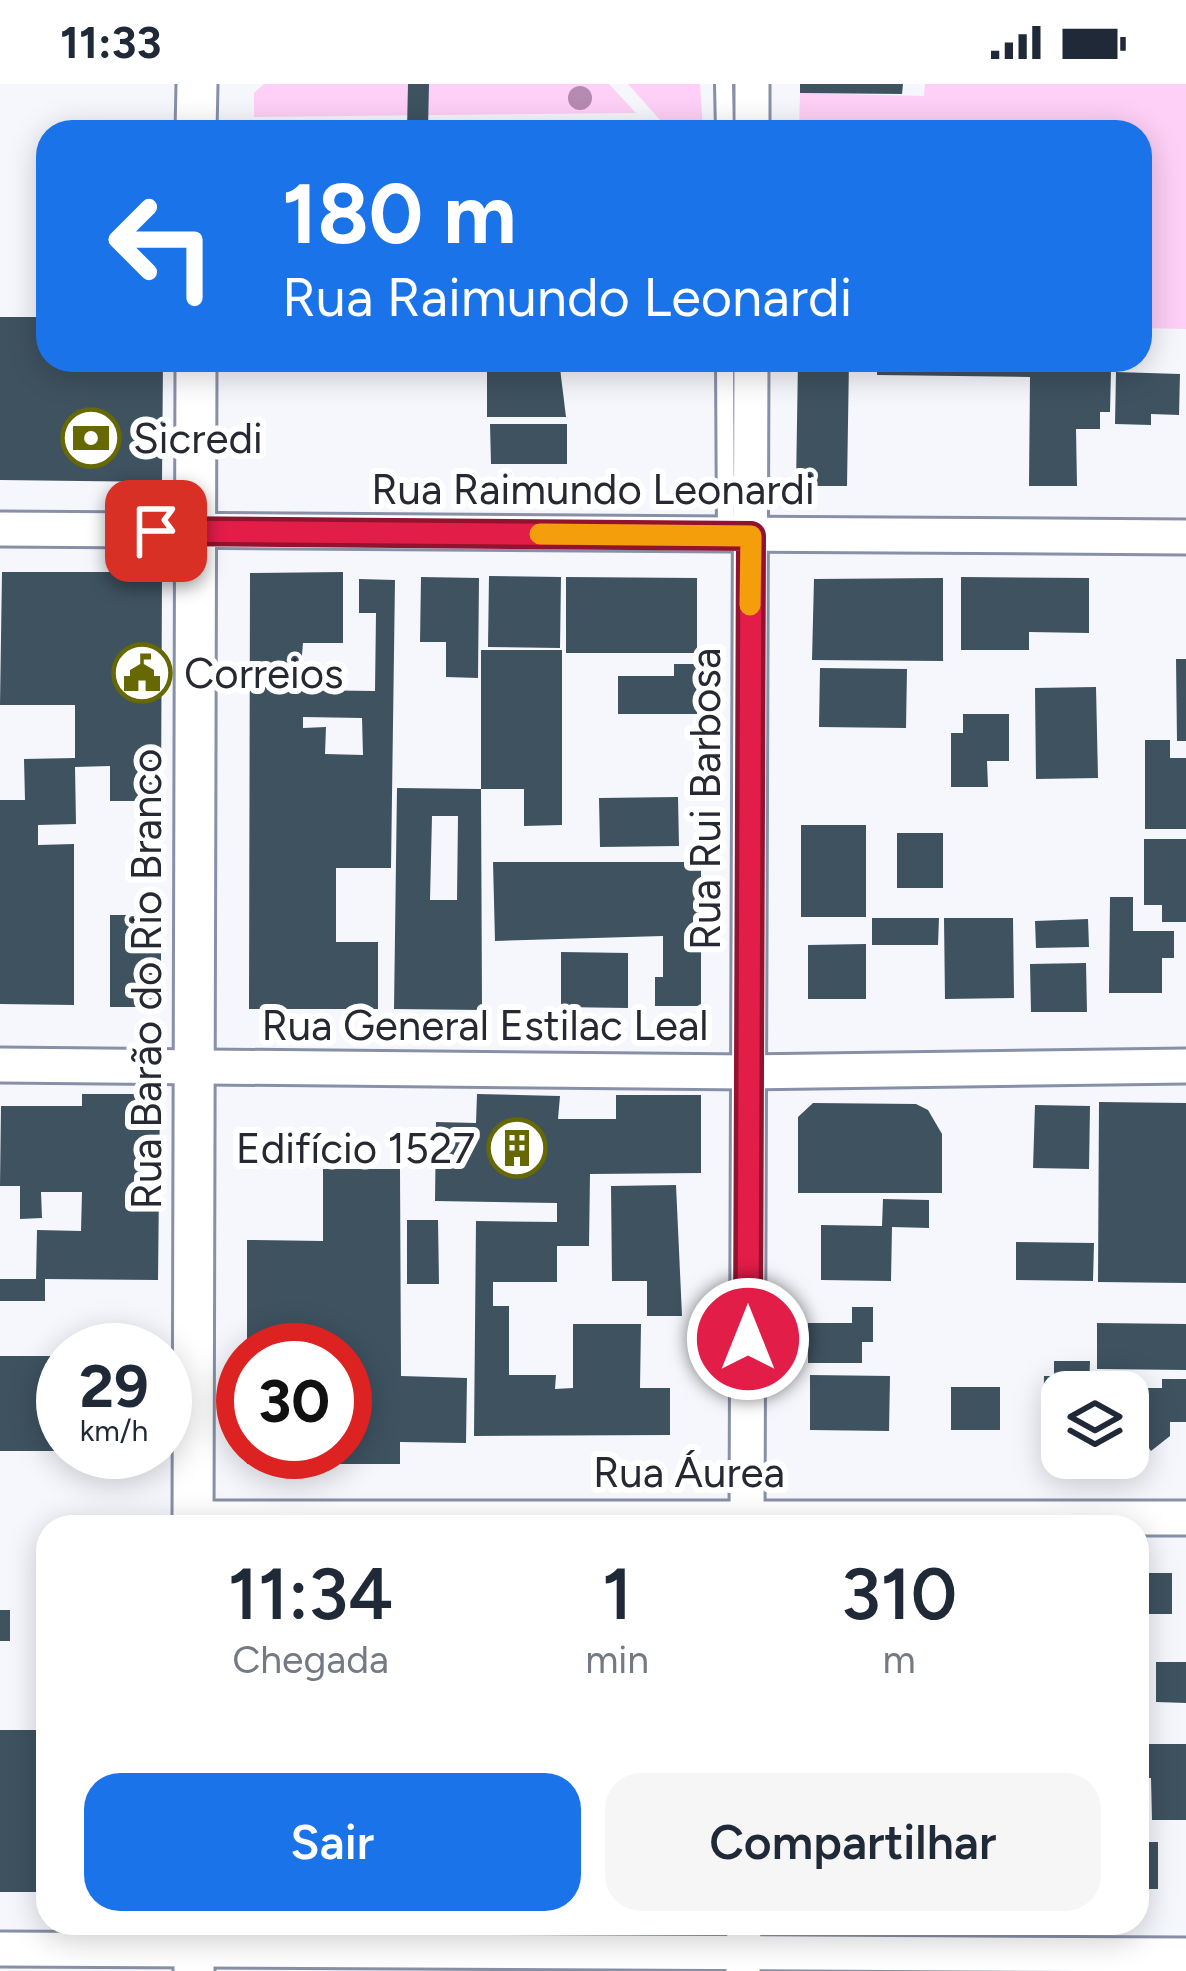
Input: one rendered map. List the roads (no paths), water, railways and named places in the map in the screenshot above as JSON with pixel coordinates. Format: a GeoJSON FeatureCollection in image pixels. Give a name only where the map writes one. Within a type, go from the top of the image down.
{"type":"FeatureCollection","features":[{"type":"Feature","properties":{"kind":"street"},"geometry":{"type":"LineString","coordinates":[[196,84],[196,120]]}},
{"type":"Feature","properties":{"kind":"street"},"geometry":{"type":"LineString","coordinates":[[752,84],[752,120]]}},
{"type":"Feature","properties":{"kind":"street","name":"Rua Barão do Rio Branco"},"geometry":{"type":"LineString","coordinates":[[193,1515],[196,372]]}},
{"type":"Feature","properties":{"kind":"street","name":"Rua Rui Barbosa"},"geometry":{"type":"LineString","coordinates":[[747,1515],[749,1072],[738,535],[750,372]]}},
{"type":"Feature","properties":{"kind":"street","name":"Rua Raimundo Leonardi"},"geometry":{"type":"LineString","coordinates":[[0,530],[1186,537]]}},
{"type":"Feature","properties":{"kind":"street","name":"Rua General Estilac Leal"},"geometry":{"type":"LineString","coordinates":[[0,1065],[749,1072],[1186,1066]]}},
{"type":"Feature","properties":{"kind":"street","name":"Rua Áurea"},"geometry":{"type":"LineString","coordinates":[[1149,1518],[1186,1518]]}},
{"type":"Feature","properties":{"kind":"street"},"geometry":{"type":"LineString","coordinates":[[0,1948],[1186,1954]]}},
{"type":"Feature","properties":{"kind":"lane"},"geometry":{"type":"LineString","coordinates":[[724,84],[725,120]]}},
{"type":"Feature","properties":{"kind":"lane"},"geometry":{"type":"LineString","coordinates":[[726,372],[738,535]]}},
{"type":"Feature","properties":{"kind":"place","name":"Sicredi"},"geometry":{"type":"Point","coordinates":[91,438]}},
{"type":"Feature","properties":{"kind":"place","name":"Correios"},"geometry":{"type":"Point","coordinates":[142,673]}},
{"type":"Feature","properties":{"kind":"place","name":"Edifício 1527"},"geometry":{"type":"Point","coordinates":[517,1148]}}]}
